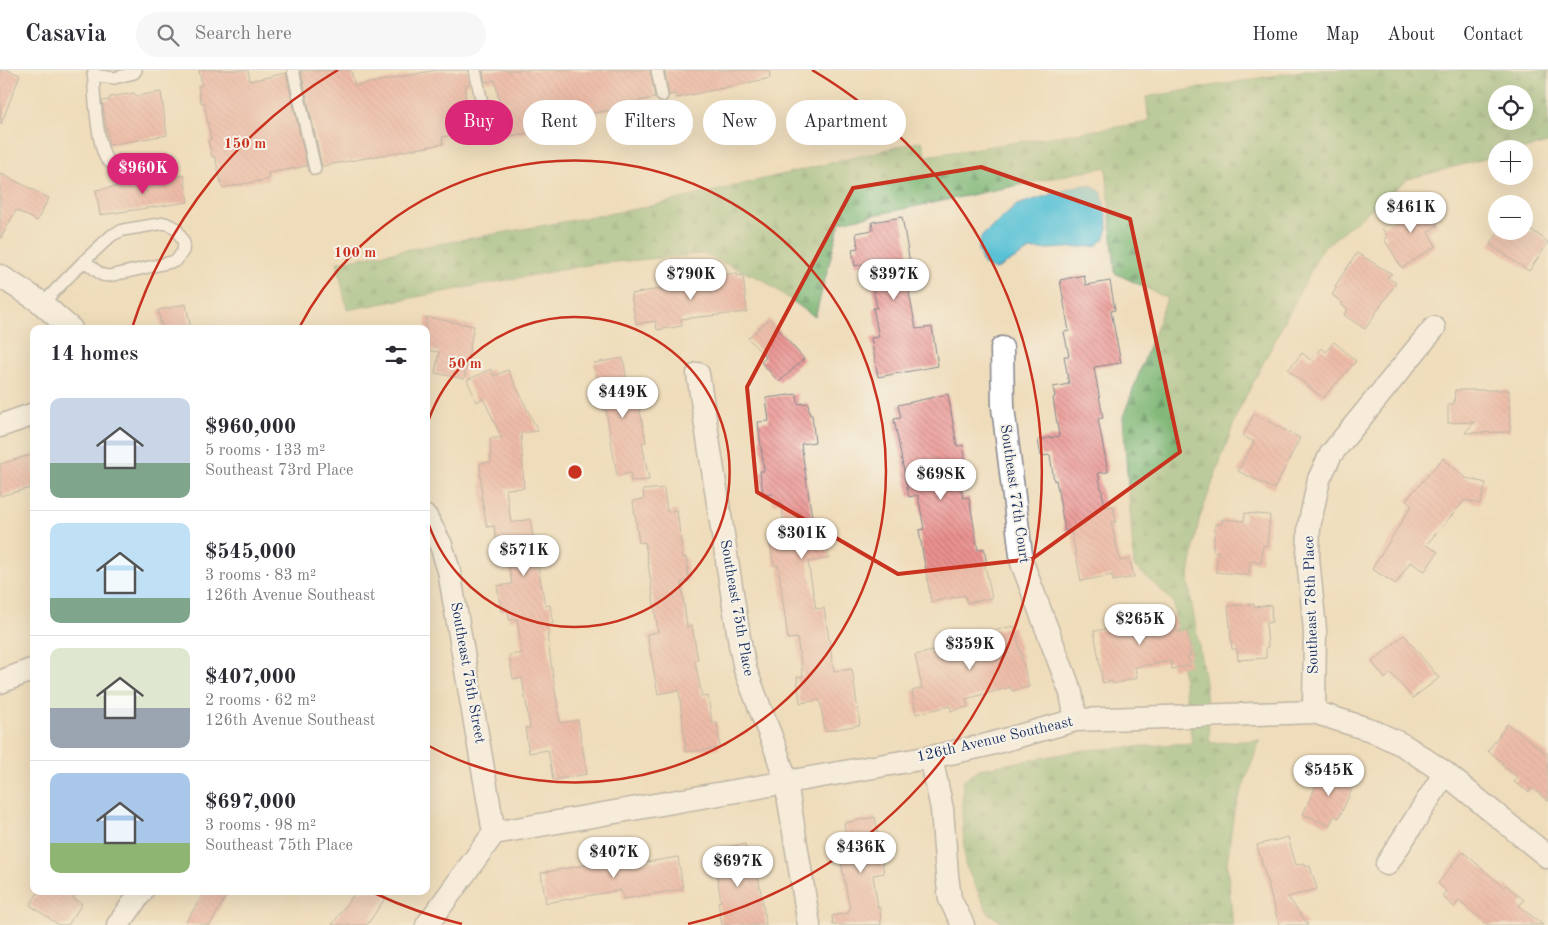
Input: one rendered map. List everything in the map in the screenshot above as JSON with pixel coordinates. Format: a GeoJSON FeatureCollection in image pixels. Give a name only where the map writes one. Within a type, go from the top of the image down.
{"type":"FeatureCollection","features":[{"type":"Feature","properties":{"kind":"street"},"geometry":{"type":"LineString","coordinates":[[3,280],[42,304],[66,325]]}},
{"type":"Feature","properties":{"kind":"street","name":"Southeast 78th Place"},"geometry":{"type":"LineString","coordinates":[[1314,712],[1315,630],[1308,558],[1309,527],[1319,479],[1331,454],[1434,328]]}},
{"type":"Feature","properties":{"kind":"street","name":"Southeast 77th Court"},"geometry":{"type":"LineString","coordinates":[[1002,348],[1003,407],[1022,562],[1071,692],[1076,720]]}},
{"type":"Feature","properties":{"kind":"street","name":"Southeast 75th Place"},"geometry":{"type":"LineString","coordinates":[[698,374],[745,669],[776,750],[786,782],[809,925]]}},
{"type":"Feature","properties":{"kind":"street"},"geometry":{"type":"LineString","coordinates":[[0,426],[30,415]]}},
{"type":"Feature","properties":{"kind":"street","name":"Southeast 75th Street"},"geometry":{"type":"LineString","coordinates":[[430,524],[441,545],[449,570],[494,833]]}},
{"type":"Feature","properties":{"kind":"street"},"geometry":{"type":"LineString","coordinates":[[0,682],[30,671]]}},
{"type":"Feature","properties":{"kind":"street","name":"126th Avenue Southeast"},"geometry":{"type":"LineString","coordinates":[[494,833],[931,757],[983,746],[1076,720],[1314,712],[1371,730],[1403,745],[1445,773],[1548,857]]}},
{"type":"Feature","properties":{"kind":"street"},"geometry":{"type":"LineString","coordinates":[[931,757],[942,809],[950,899],[963,925]]}},
{"type":"Feature","properties":{"kind":"street"},"geometry":{"type":"LineString","coordinates":[[1386,864],[1445,773]]}},
{"type":"Feature","properties":{"kind":"street"},"geometry":{"type":"LineString","coordinates":[[427,925],[494,833]]}},
{"type":"Feature","properties":{"kind":"street"},"geometry":{"type":"LineString","coordinates":[[118,925],[139,895]]}},
{"type":"Feature","properties":{"kind":"lane"},"geometry":{"type":"LineString","coordinates":[[136,70],[134,73],[114,78],[94,73],[94,96],[100,135],[107,161],[120,168],[171,159]]}},
{"type":"Feature","properties":{"kind":"lane"},"geometry":{"type":"LineString","coordinates":[[293,70],[315,169]]}},
{"type":"Feature","properties":{"kind":"lane"},"geometry":{"type":"LineString","coordinates":[[475,70],[481,100]]}},
{"type":"Feature","properties":{"kind":"lane"},"geometry":{"type":"LineString","coordinates":[[658,70],[662,96]]}},
{"type":"Feature","properties":{"kind":"lane"},"geometry":{"type":"LineString","coordinates":[[42,304],[84,261],[112,235],[123,230],[165,223],[176,228],[184,242],[183,252],[176,261],[109,276],[102,275],[84,261]]}},
{"type":"Feature","properties":{"kind":"highlighted area"},"geometry":{"type":"Polygon","coordinates":[[[981,167],[1130,219],[1180,452],[1032,559],[898,574],[757,492],[747,387],[853,188],[981,167]]]}},
{"type":"Feature","properties":{"kind":"green space"},"geometry":{"type":"Polygon","coordinates":[[[1307,70],[1548,70],[1548,143],[1533,147],[1533,140],[1488,140],[1488,158],[1408,179],[1322,249],[1238,412],[1199,520],[1188,581],[1205,682],[1210,743],[1260,740],[1234,812],[1227,863],[1233,925],[1006,925],[988,913],[965,864],[962,814],[963,780],[979,769],[1084,750],[1192,743],[1173,601],[1134,566],[1123,417],[1167,298],[1115,273],[1106,167],[840,222],[815,317],[763,280],[704,254],[593,264],[347,310],[337,262],[647,207],[922,141],[926,156],[1149,122],[1146,97],[1307,70]]]}},
{"type":"Feature","properties":{"kind":"water"},"geometry":{"type":"Polygon","coordinates":[[[1081,185],[1093,186],[1102,193],[1108,227],[1105,238],[1096,246],[1030,250],[995,270],[983,264],[978,250],[981,237],[1017,205],[1081,185]]]}},
{"type":"Feature","properties":{"kind":"building"},"geometry":{"type":"Polygon","coordinates":[[[0,70],[7,70],[20,75],[1,124],[0,70]]]}},
{"type":"Feature","properties":{"kind":"building"},"geometry":{"type":"Polygon","coordinates":[[[199,70],[248,70],[250,81],[286,73],[307,166],[268,173],[269,179],[222,188],[215,157],[212,157],[208,140],[211,140],[204,102],[201,103],[198,86],[202,85],[199,70]]]}},
{"type":"Feature","properties":{"kind":"building"},"geometry":{"type":"Polygon","coordinates":[[[351,70],[355,86],[436,70],[468,70],[470,84],[466,85],[465,100],[445,100],[445,136],[442,137],[443,144],[322,166],[301,71],[351,70]]]}},
{"type":"Feature","properties":{"kind":"building"},"geometry":{"type":"Polygon","coordinates":[[[483,70],[650,70],[655,98],[644,100],[606,100],[606,111],[596,113],[596,100],[523,100],[523,134],[513,135],[513,100],[499,100],[495,80],[485,82],[483,70]]]}},
{"type":"Feature","properties":{"kind":"building"},"geometry":{"type":"Polygon","coordinates":[[[665,70],[769,70],[770,78],[676,98],[676,94],[669,95],[665,70]]]}},
{"type":"Feature","properties":{"kind":"building"},"geometry":{"type":"Polygon","coordinates":[[[161,92],[167,135],[109,145],[102,101],[110,100],[110,97],[134,93],[135,96],[161,92]]]}},
{"type":"Feature","properties":{"kind":"building"},"geometry":{"type":"Polygon","coordinates":[[[0,173],[49,198],[37,221],[16,210],[0,240],[0,173]]]}},
{"type":"Feature","properties":{"kind":"building"},"geometry":{"type":"Polygon","coordinates":[[[184,175],[188,202],[100,215],[96,190],[184,175]]]}},
{"type":"Feature","properties":{"kind":"building"},"geometry":{"type":"Polygon","coordinates":[[[1421,200],[1438,225],[1428,232],[1436,246],[1402,268],[1384,239],[1388,237],[1382,228],[1421,200]]]}},
{"type":"Feature","properties":{"kind":"building"},"geometry":{"type":"Polygon","coordinates":[[[902,217],[914,286],[908,287],[916,329],[932,327],[938,366],[878,377],[871,338],[879,337],[873,308],[877,308],[868,263],[855,266],[852,249],[858,248],[856,233],[873,230],[872,222],[902,217]]]}},
{"type":"Feature","properties":{"kind":"building"},"geometry":{"type":"Polygon","coordinates":[[[1533,231],[1548,242],[1529,271],[1490,245],[1493,240],[1533,240],[1533,231]]]}},
{"type":"Feature","properties":{"kind":"building"},"geometry":{"type":"Polygon","coordinates":[[[1357,253],[1392,274],[1387,277],[1396,283],[1365,329],[1344,315],[1348,309],[1341,305],[1343,303],[1332,295],[1337,287],[1335,286],[1357,253]]]}},
{"type":"Feature","properties":{"kind":"building"},"geometry":{"type":"Polygon","coordinates":[[[737,273],[737,276],[743,275],[747,312],[681,319],[682,326],[657,330],[655,321],[636,324],[631,294],[693,283],[693,278],[737,273]]]}},
{"type":"Feature","properties":{"kind":"building"},"geometry":{"type":"Polygon","coordinates":[[[1084,275],[1086,285],[1110,281],[1115,310],[1111,311],[1121,363],[1094,367],[1103,418],[1098,419],[1108,472],[1098,473],[1105,507],[1113,506],[1116,522],[1111,522],[1120,561],[1130,559],[1134,577],[1113,581],[1112,575],[1081,581],[1071,530],[1065,531],[1050,455],[1041,456],[1038,440],[1059,436],[1053,387],[1069,384],[1064,356],[1069,356],[1064,332],[1069,331],[1060,280],[1084,275]]]}},
{"type":"Feature","properties":{"kind":"building"},"geometry":{"type":"Polygon","coordinates":[[[186,304],[190,325],[161,325],[158,310],[186,304]]]}},
{"type":"Feature","properties":{"kind":"building"},"geometry":{"type":"Polygon","coordinates":[[[426,317],[474,326],[464,379],[435,373],[439,352],[430,351],[430,325],[426,325],[426,317]]]}},
{"type":"Feature","properties":{"kind":"building"},"geometry":{"type":"Polygon","coordinates":[[[769,319],[804,359],[779,382],[761,362],[766,358],[748,338],[769,319]]]}},
{"type":"Feature","properties":{"kind":"building"},"geometry":{"type":"Polygon","coordinates":[[[1334,342],[1356,361],[1323,398],[1288,370],[1302,353],[1311,360],[1321,348],[1326,352],[1334,342]]]}},
{"type":"Feature","properties":{"kind":"building"},"geometry":{"type":"Polygon","coordinates":[[[623,358],[627,380],[633,379],[641,416],[646,442],[642,443],[649,480],[631,481],[630,473],[617,476],[606,410],[603,410],[594,363],[623,358]]]}},
{"type":"Feature","properties":{"kind":"building"},"geometry":{"type":"Polygon","coordinates":[[[491,369],[494,376],[508,370],[538,431],[521,433],[524,488],[506,489],[511,523],[530,519],[545,606],[550,605],[553,624],[547,626],[549,635],[547,635],[560,723],[578,720],[587,774],[553,780],[548,750],[529,753],[525,728],[530,728],[522,678],[513,679],[509,655],[522,653],[517,619],[509,620],[508,610],[501,611],[497,586],[512,584],[506,549],[498,550],[494,526],[487,527],[482,500],[480,463],[491,462],[490,438],[502,438],[483,398],[477,402],[467,380],[491,369]]]}},
{"type":"Feature","properties":{"kind":"building"},"geometry":{"type":"Polygon","coordinates":[[[1455,390],[1509,390],[1510,432],[1465,433],[1474,422],[1448,423],[1448,404],[1454,404],[1455,390]]]}},
{"type":"Feature","properties":{"kind":"building"},"geometry":{"type":"Polygon","coordinates":[[[797,394],[798,404],[808,403],[810,415],[812,415],[815,442],[801,444],[814,531],[824,530],[829,558],[808,562],[816,609],[824,608],[834,671],[852,669],[860,725],[825,731],[820,700],[800,703],[797,677],[803,676],[797,638],[788,639],[778,565],[774,566],[769,539],[786,536],[781,503],[773,504],[772,494],[763,495],[760,471],[764,471],[758,422],[769,421],[766,398],[797,394]]]}},
{"type":"Feature","properties":{"kind":"building"},"geometry":{"type":"Polygon","coordinates":[[[948,394],[957,446],[963,445],[966,463],[957,465],[963,498],[969,497],[978,550],[984,548],[987,565],[985,565],[992,598],[967,603],[965,595],[931,602],[919,530],[924,529],[918,495],[909,497],[894,419],[901,418],[898,405],[948,394]]]}},
{"type":"Feature","properties":{"kind":"building"},"geometry":{"type":"Polygon","coordinates":[[[1254,414],[1300,438],[1274,489],[1238,471],[1254,442],[1243,436],[1254,414]]]}},
{"type":"Feature","properties":{"kind":"building"},"geometry":{"type":"Polygon","coordinates":[[[30,455],[30,488],[0,496],[0,464],[30,455]]]}},
{"type":"Feature","properties":{"kind":"building"},"geometry":{"type":"Polygon","coordinates":[[[1443,458],[1466,478],[1486,483],[1480,504],[1465,500],[1426,545],[1438,552],[1425,571],[1410,562],[1396,584],[1372,569],[1412,505],[1406,500],[1443,458]]]}},
{"type":"Feature","properties":{"kind":"building"},"geometry":{"type":"Polygon","coordinates":[[[664,488],[667,512],[677,510],[683,558],[686,557],[689,581],[681,582],[687,627],[692,626],[698,660],[695,661],[702,697],[708,696],[712,723],[717,722],[720,748],[686,752],[679,690],[658,694],[647,634],[658,632],[645,542],[639,543],[633,501],[644,499],[643,490],[664,488]]]}},
{"type":"Feature","properties":{"kind":"building"},"geometry":{"type":"Polygon","coordinates":[[[1245,513],[1270,515],[1267,546],[1263,545],[1261,563],[1250,561],[1249,575],[1216,572],[1218,552],[1213,551],[1215,524],[1222,524],[1222,519],[1244,521],[1245,513]]]}},
{"type":"Feature","properties":{"kind":"building"},"geometry":{"type":"Polygon","coordinates":[[[1254,604],[1254,607],[1271,605],[1272,622],[1266,623],[1268,647],[1266,647],[1266,658],[1238,660],[1237,649],[1232,649],[1228,606],[1254,604]]]}},
{"type":"Feature","properties":{"kind":"building"},"geometry":{"type":"Polygon","coordinates":[[[1157,611],[1159,619],[1174,616],[1177,632],[1187,630],[1191,655],[1188,656],[1190,665],[1172,669],[1171,661],[1135,667],[1137,678],[1113,684],[1112,681],[1103,683],[1094,631],[1106,629],[1105,623],[1140,617],[1139,615],[1157,611]]]}},
{"type":"Feature","properties":{"kind":"building"},"geometry":{"type":"Polygon","coordinates":[[[1014,626],[1029,687],[1012,691],[1011,687],[966,699],[968,707],[951,711],[950,706],[916,714],[912,691],[922,688],[915,655],[975,642],[973,635],[1014,626]]]}},
{"type":"Feature","properties":{"kind":"building"},"geometry":{"type":"Polygon","coordinates":[[[1404,635],[1439,678],[1413,698],[1391,673],[1385,679],[1372,662],[1404,635]]]}},
{"type":"Feature","properties":{"kind":"building"},"geometry":{"type":"Polygon","coordinates":[[[1507,724],[1548,754],[1548,801],[1532,788],[1529,792],[1514,782],[1518,777],[1502,765],[1503,762],[1488,751],[1507,724]]]}},
{"type":"Feature","properties":{"kind":"building"},"geometry":{"type":"Polygon","coordinates":[[[1324,768],[1355,782],[1339,818],[1334,816],[1329,826],[1303,814],[1324,768]]]}},
{"type":"Feature","properties":{"kind":"building"},"geometry":{"type":"Polygon","coordinates":[[[875,817],[884,873],[873,875],[878,908],[880,908],[881,925],[833,925],[832,916],[849,913],[848,911],[850,910],[840,856],[849,854],[844,823],[875,817]]]}},
{"type":"Feature","properties":{"kind":"building"},"geometry":{"type":"Polygon","coordinates":[[[1288,837],[1296,865],[1305,863],[1306,867],[1310,866],[1317,889],[1288,897],[1308,925],[1279,925],[1257,845],[1288,837]]]}},
{"type":"Feature","properties":{"kind":"building"},"geometry":{"type":"Polygon","coordinates":[[[745,844],[749,876],[758,875],[766,925],[722,925],[718,902],[721,901],[713,849],[745,844]]]}},
{"type":"Feature","properties":{"kind":"building"},"geometry":{"type":"Polygon","coordinates":[[[1463,852],[1504,887],[1506,885],[1524,900],[1519,906],[1543,925],[1488,925],[1459,901],[1454,907],[1442,896],[1446,891],[1438,883],[1463,852]]]}},
{"type":"Feature","properties":{"kind":"building"},"geometry":{"type":"Polygon","coordinates":[[[639,855],[641,863],[678,857],[683,889],[623,899],[621,890],[546,903],[541,873],[639,855]]]}},
{"type":"Feature","properties":{"kind":"building"},"geometry":{"type":"Polygon","coordinates":[[[36,895],[75,895],[73,898],[82,904],[68,925],[59,925],[30,905],[36,895]]]}},
{"type":"Feature","properties":{"kind":"building"},"geometry":{"type":"Polygon","coordinates":[[[203,895],[227,895],[210,925],[184,925],[203,895]]]}},
{"type":"Feature","properties":{"kind":"building"},"geometry":{"type":"Polygon","coordinates":[[[353,895],[387,895],[367,925],[332,925],[353,895]]]}}]}
